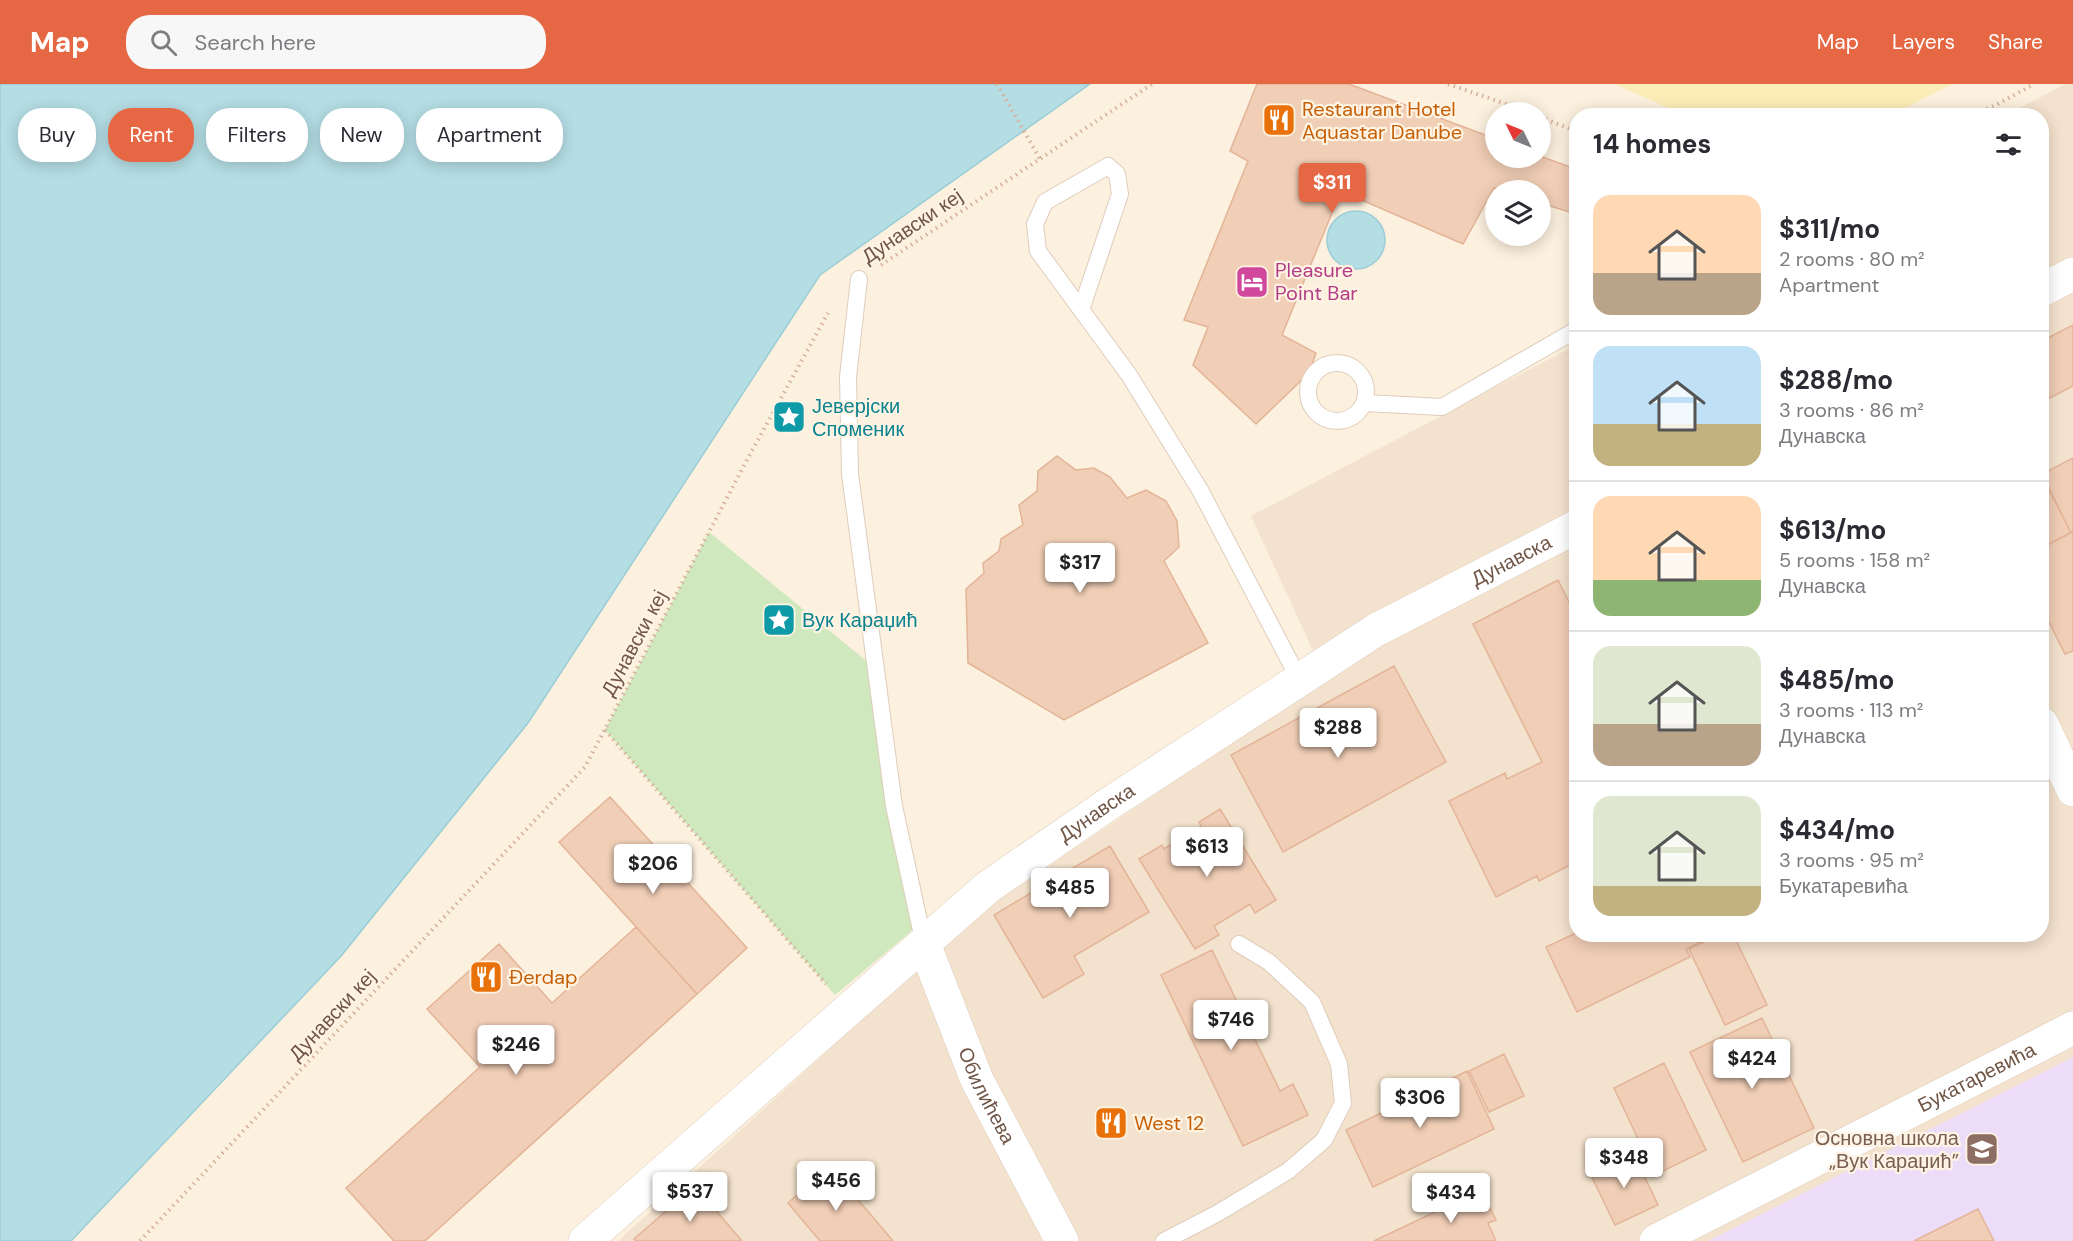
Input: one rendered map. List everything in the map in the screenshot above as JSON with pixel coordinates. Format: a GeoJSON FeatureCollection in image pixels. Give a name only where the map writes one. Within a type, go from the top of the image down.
{"type":"FeatureCollection","features":[{"type":"Feature","properties":{"kind":"street"},"geometry":{"type":"LineString","coordinates":[[2049,286],[2073,274]]}},
{"type":"Feature","properties":{"kind":"street","name":"Дунавска"},"geometry":{"type":"LineString","coordinates":[[585,1241],[988,887],[1107,805],[1376,630],[1569,531]]}},
{"type":"Feature","properties":{"kind":"street"},"geometry":{"type":"LineString","coordinates":[[2049,739],[2073,790]]}},
{"type":"Feature","properties":{"kind":"street","name":"Обилићева"},"geometry":{"type":"LineString","coordinates":[[924,944],[977,1080],[1062,1241]]}},
{"type":"Feature","properties":{"kind":"street","name":"Букатаревића"},"geometry":{"type":"LineString","coordinates":[[1656,1241],[2073,1028]]}},
{"type":"Feature","properties":{"kind":"lane"},"geometry":{"type":"LineString","coordinates":[[1081,310],[1120,194],[1117,174],[1108,166],[1045,201],[1035,224],[1038,251],[1081,310],[1129,375],[1200,490],[1299,679]]}},
{"type":"Feature","properties":{"kind":"lane"},"geometry":{"type":"LineString","coordinates":[[859,279],[848,377],[850,474],[894,806],[924,944]]}},
{"type":"Feature","properties":{"kind":"lane"},"geometry":{"type":"LineString","coordinates":[[1365,403],[1442,407],[1569,334]]}},
{"type":"Feature","properties":{"kind":"lane"},"geometry":{"type":"LineString","coordinates":[[1164,1241],[1218,1214],[1288,1171],[1324,1140],[1343,1103],[1339,1064],[1312,1002],[1269,962],[1239,944]]}},
{"type":"Feature","properties":{"kind":"path"},"geometry":{"type":"LineString","coordinates":[[997,84],[1040,159]]}},
{"type":"Feature","properties":{"kind":"path","name":"Дунавски кеј"},"geometry":{"type":"LineString","coordinates":[[140,1241],[585,767],[838,292],[1152,84]]}},
{"type":"Feature","properties":{"kind":"path"},"geometry":{"type":"LineString","coordinates":[[1448,84],[1500,102]]}},
{"type":"Feature","properties":{"kind":"path"},"geometry":{"type":"LineString","coordinates":[[1989,108],[2034,84]]}},
{"type":"Feature","properties":{"kind":"path"},"geometry":{"type":"LineString","coordinates":[[1551,121],[1569,128]]}},
{"type":"Feature","properties":{"kind":"path"},"geometry":{"type":"LineString","coordinates":[[605,729],[849,1010]]}},
{"type":"Feature","properties":{"kind":"shaded area"},"geometry":{"type":"Polygon","coordinates":[[[2065,84],[2073,84],[2073,1241],[618,1241],[982,911],[1326,679],[1251,516],[1569,349],[1569,942],[2049,942],[2049,108],[2020,108],[2065,84]]]}},
{"type":"Feature","properties":{"kind":"shaded area","name":"Основна школа „Вук Караџић”"},"geometry":{"type":"Polygon","coordinates":[[[2073,1057],[2073,1241],[1708,1241],[2073,1057]]]}},
{"type":"Feature","properties":{"kind":"green space"},"geometry":{"type":"Polygon","coordinates":[[[709,532],[875,668],[919,922],[835,995],[605,730],[709,532]]]}},
{"type":"Feature","properties":{"kind":"sand"},"geometry":{"type":"Polygon","coordinates":[[[1615,84],[1952,84],[1906,108],[1668,108],[1615,84]]]}},
{"type":"Feature","properties":{"kind":"water"},"geometry":{"type":"Polygon","coordinates":[[[0,84],[1090,84],[820,275],[528,723],[342,955],[71,1241],[0,1241],[0,84]]]}},
{"type":"Feature","properties":{"kind":"water"},"geometry":{"type":"Polygon","coordinates":[[[1356,211],[1367,213],[1380,224],[1385,240],[1383,251],[1372,264],[1356,269],[1345,267],[1332,256],[1327,240],[1329,229],[1340,216],[1356,211]]]}},
{"type":"Feature","properties":{"kind":"building","name":"Pleasure Point Bar"},"geometry":{"type":"Polygon","coordinates":[[[1257,84],[1349,84],[1485,135],[1485,168],[1551,168],[1551,160],[1569,166],[1569,212],[1551,206],[1551,180],[1485,180],[1485,204],[1463,244],[1341,191],[1282,335],[1316,353],[1309,373],[1256,424],[1193,365],[1208,327],[1184,320],[1248,161],[1230,151],[1257,84]]]}},
{"type":"Feature","properties":{"kind":"building"},"geometry":{"type":"Polygon","coordinates":[[[2073,325],[2073,386],[2049,398],[2049,337],[2073,325]]]}},
{"type":"Feature","properties":{"kind":"building"},"geometry":{"type":"Polygon","coordinates":[[[1057,456],[1076,470],[1094,468],[1110,477],[1127,498],[1146,490],[1166,501],[1177,521],[1179,547],[1164,561],[1208,643],[1064,720],[968,663],[966,589],[984,573],[983,563],[999,551],[1001,539],[1023,525],[1019,505],[1037,491],[1038,471],[1057,456]]]}},
{"type":"Feature","properties":{"kind":"building"},"geometry":{"type":"Polygon","coordinates":[[[2073,458],[2073,531],[2071,533],[2049,488],[2049,470],[2073,458]]]}},
{"type":"Feature","properties":{"kind":"building"},"geometry":{"type":"Polygon","coordinates":[[[2049,490],[2071,533],[2049,544],[2049,490]]]}},
{"type":"Feature","properties":{"kind":"building"},"geometry":{"type":"Polygon","coordinates":[[[2073,531],[2073,651],[2065,654],[2049,622],[2049,544],[2073,531]]]}},
{"type":"Feature","properties":{"kind":"building"},"geometry":{"type":"Polygon","coordinates":[[[1558,580],[1569,602],[1569,866],[1539,881],[1537,876],[1496,897],[1449,801],[1505,773],[1507,779],[1542,762],[1473,624],[1558,580]]]}},
{"type":"Feature","properties":{"kind":"building"},"geometry":{"type":"Polygon","coordinates":[[[1394,666],[1446,762],[1283,852],[1231,755],[1394,666]]]}},
{"type":"Feature","properties":{"kind":"building"},"geometry":{"type":"Polygon","coordinates":[[[610,797],[747,948],[697,994],[559,842],[610,797]]]}},
{"type":"Feature","properties":{"kind":"building"},"geometry":{"type":"Polygon","coordinates":[[[1220,809],[1276,900],[1255,913],[1250,904],[1214,926],[1219,935],[1195,949],[1139,859],[1162,845],[1164,849],[1175,842],[1172,839],[1188,829],[1191,833],[1201,826],[1199,822],[1220,809]]]}},
{"type":"Feature","properties":{"kind":"building"},"geometry":{"type":"Polygon","coordinates":[[[1110,846],[1149,912],[1074,956],[1084,974],[1043,998],[994,915],[1110,846]]]}},
{"type":"Feature","properties":{"kind":"building"},"geometry":{"type":"Polygon","coordinates":[[[636,927],[697,994],[425,1241],[394,1241],[346,1188],[480,1067],[427,1009],[499,944],[552,1003],[636,927]]]}},
{"type":"Feature","properties":{"kind":"building"},"geometry":{"type":"Polygon","coordinates":[[[1569,936],[1569,942],[1700,942],[1686,949],[1690,957],[1577,1012],[1546,947],[1569,936]]]}},
{"type":"Feature","properties":{"kind":"building"},"geometry":{"type":"Polygon","coordinates":[[[1704,942],[1737,942],[1767,1005],[1725,1025],[1689,949],[1704,942]]]}},
{"type":"Feature","properties":{"kind":"building"},"geometry":{"type":"Polygon","coordinates":[[[1212,950],[1280,1091],[1293,1084],[1308,1115],[1243,1146],[1161,975],[1212,950]]]}},
{"type":"Feature","properties":{"kind":"building"},"geometry":{"type":"Polygon","coordinates":[[[1762,1018],[1814,1128],[1743,1162],[1690,1052],[1762,1018]]]}},
{"type":"Feature","properties":{"kind":"building"},"geometry":{"type":"Polygon","coordinates":[[[1504,1054],[1524,1096],[1489,1112],[1469,1071],[1504,1054]]]}},
{"type":"Feature","properties":{"kind":"building"},"geometry":{"type":"Polygon","coordinates":[[[1664,1063],[1706,1150],[1655,1175],[1614,1088],[1664,1063]]]}},
{"type":"Feature","properties":{"kind":"building"},"geometry":{"type":"Polygon","coordinates":[[[1467,1071],[1494,1129],[1373,1187],[1346,1130],[1467,1071]]]}},
{"type":"Feature","properties":{"kind":"building"},"geometry":{"type":"Polygon","coordinates":[[[1633,1152],[1658,1205],[1615,1225],[1590,1173],[1633,1152]]]}},
{"type":"Feature","properties":{"kind":"building"},"geometry":{"type":"Polygon","coordinates":[[[829,1167],[893,1241],[820,1241],[788,1203],[829,1167]]]}},
{"type":"Feature","properties":{"kind":"building"},"geometry":{"type":"Polygon","coordinates":[[[695,1186],[742,1241],[636,1241],[634,1239],[695,1186]]]}},
{"type":"Feature","properties":{"kind":"building"},"geometry":{"type":"Polygon","coordinates":[[[1481,1190],[1496,1220],[1488,1223],[1496,1241],[1374,1241],[1481,1190]]]}},
{"type":"Feature","properties":{"kind":"building"},"geometry":{"type":"Polygon","coordinates":[[[1978,1209],[1994,1241],[1914,1241],[1978,1209]]]}},
{"type":"Feature","properties":{"kind":"place","name":"Restaurant Hotel Aquastar Danube"},"geometry":{"type":"Point","coordinates":[1279,120]}},
{"type":"Feature","properties":{"kind":"place","name":"Pleasure Point Bar"},"geometry":{"type":"Point","coordinates":[1252,282]}},
{"type":"Feature","properties":{"kind":"place","name":"Јеверјски Споменик"},"geometry":{"type":"Point","coordinates":[789,417]}},
{"type":"Feature","properties":{"kind":"place","name":"Вук Караџић"},"geometry":{"type":"Point","coordinates":[779,620]}},
{"type":"Feature","properties":{"kind":"place","name":"Đerdap"},"geometry":{"type":"Point","coordinates":[486,977]}},
{"type":"Feature","properties":{"kind":"place","name":"West 12"},"geometry":{"type":"Point","coordinates":[1111,1123]}},
{"type":"Feature","properties":{"kind":"place","name":"Основна школа „Вук Караџић”"},"geometry":{"type":"Point","coordinates":[1982,1149]}}]}
